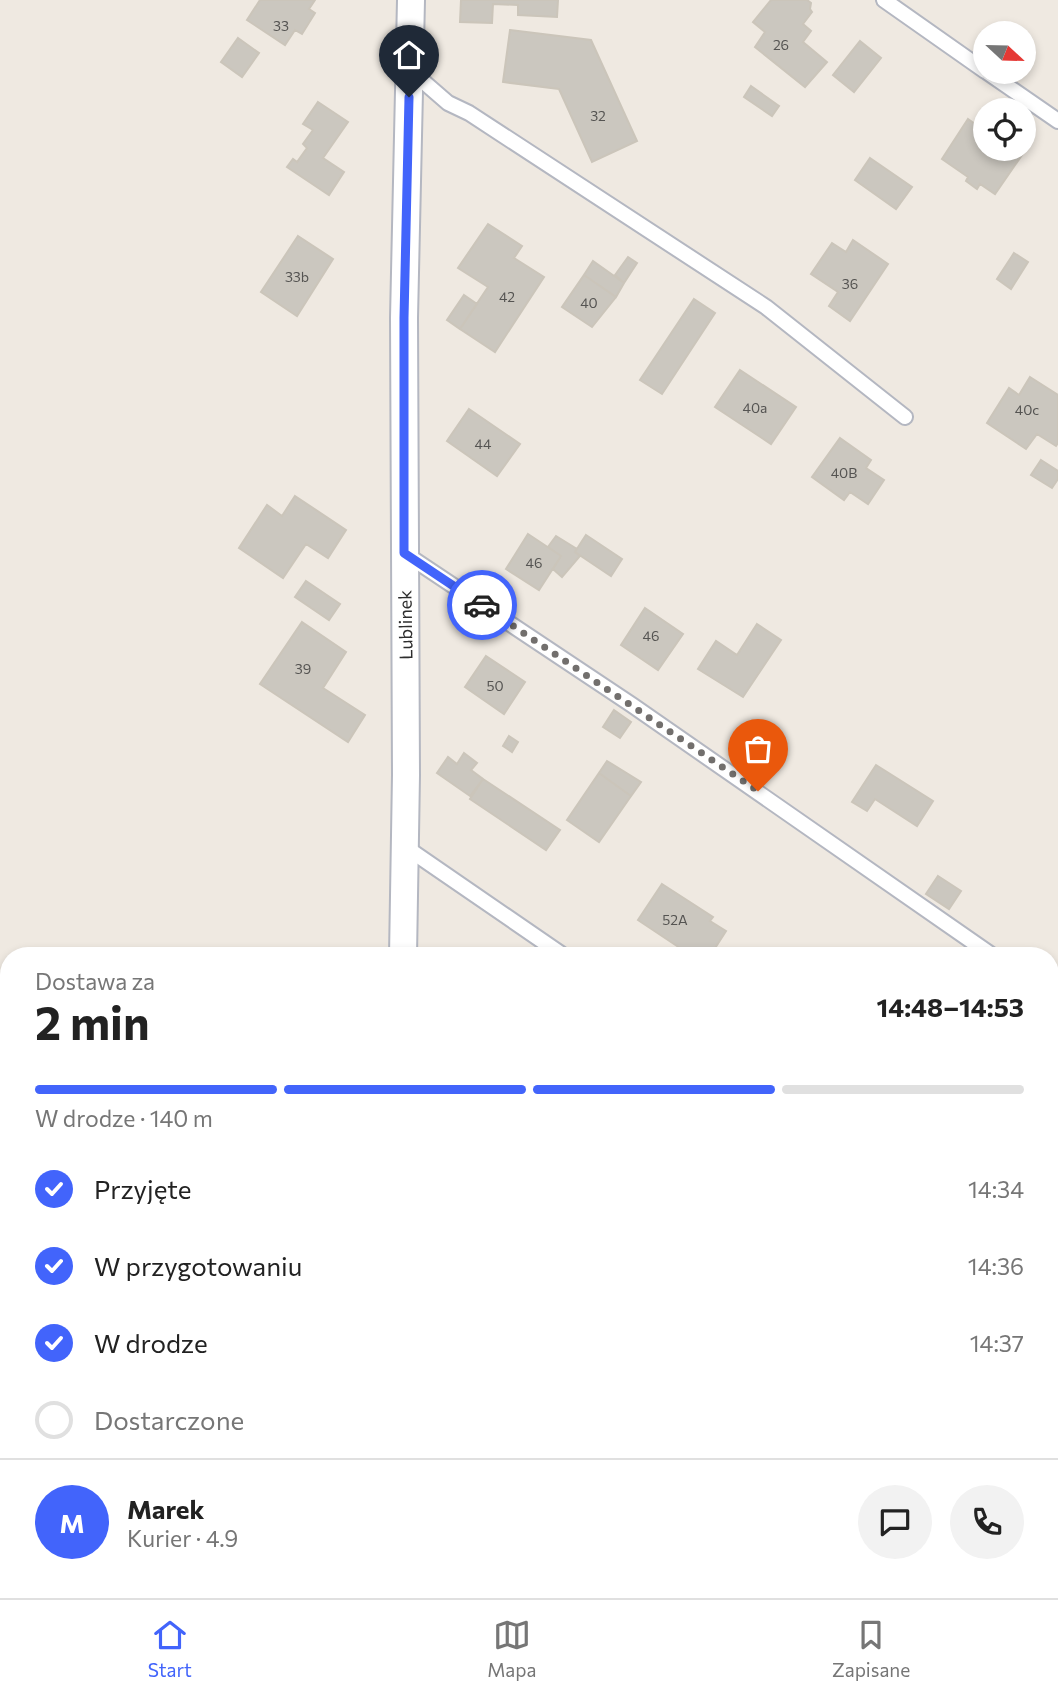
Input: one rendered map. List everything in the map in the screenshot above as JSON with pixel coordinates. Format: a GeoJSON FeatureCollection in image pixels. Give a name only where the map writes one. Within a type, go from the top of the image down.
{"type":"FeatureCollection","features":[{"type":"Feature","properties":{"kind":"street","name":"Lublinek"},"geometry":{"type":"LineString","coordinates":[[402,947],[406,761],[404,318],[411,0]]}},
{"type":"Feature","properties":{"kind":"lane"},"geometry":{"type":"LineString","coordinates":[[884,0],[973,62]]}},
{"type":"Feature","properties":{"kind":"lane"},"geometry":{"type":"LineString","coordinates":[[410,70],[448,103],[480,120],[766,307],[905,417]]}},
{"type":"Feature","properties":{"kind":"lane"},"geometry":{"type":"LineString","coordinates":[[1005,84],[1058,121]]}},
{"type":"Feature","properties":{"kind":"lane"},"geometry":{"type":"LineString","coordinates":[[404,553],[632,705],[980,947]]}},
{"type":"Feature","properties":{"kind":"lane"},"geometry":{"type":"LineString","coordinates":[[404,846],[551,947]]}},
{"type":"Feature","properties":{"kind":"building"},"geometry":{"type":"Polygon","coordinates":[[[260,0],[315,0],[309,9],[315,13],[302,34],[295,30],[285,45],[247,20],[260,0]]]}},
{"type":"Feature","properties":{"kind":"building"},"geometry":{"type":"Polygon","coordinates":[[[461,0],[558,0],[557,17],[518,15],[518,5],[493,4],[492,23],[460,22],[461,0]]]}},
{"type":"Feature","properties":{"kind":"building"},"geometry":{"type":"Polygon","coordinates":[[[771,0],[807,0],[811,3],[812,12],[803,24],[811,31],[803,42],[827,62],[805,87],[755,47],[765,32],[753,22],[771,0]]]}},
{"type":"Feature","properties":{"kind":"building"},"geometry":{"type":"Polygon","coordinates":[[[510,30],[591,40],[637,141],[592,162],[559,89],[503,82],[510,30]]]}},
{"type":"Feature","properties":{"kind":"building"},"geometry":{"type":"Polygon","coordinates":[[[238,38],[259,53],[242,77],[221,62],[238,38]]]}},
{"type":"Feature","properties":{"kind":"building"},"geometry":{"type":"Polygon","coordinates":[[[860,41],[881,58],[854,92],[833,75],[860,41]]]}},
{"type":"Feature","properties":{"kind":"building"},"geometry":{"type":"Polygon","coordinates":[[[751,86],[779,106],[772,116],[744,97],[751,86]]]}},
{"type":"Feature","properties":{"kind":"building"},"geometry":{"type":"Polygon","coordinates":[[[318,102],[348,122],[323,158],[344,172],[329,195],[287,167],[293,159],[297,162],[307,148],[303,144],[313,130],[303,124],[318,102]]]}},
{"type":"Feature","properties":{"kind":"building"},"geometry":{"type":"Polygon","coordinates":[[[968,119],[973,123],[973,161],[1018,161],[995,194],[980,184],[977,189],[966,181],[968,177],[942,159],[968,119]]]}},
{"type":"Feature","properties":{"kind":"building"},"geometry":{"type":"Polygon","coordinates":[[[870,158],[912,187],[896,209],[855,180],[870,158]]]}},
{"type":"Feature","properties":{"kind":"building"},"geometry":{"type":"Polygon","coordinates":[[[488,224],[522,246],[514,258],[544,277],[495,352],[460,329],[488,287],[458,268],[488,224]]]}},
{"type":"Feature","properties":{"kind":"building"},"geometry":{"type":"Polygon","coordinates":[[[298,236],[333,259],[297,316],[261,292],[298,236]]]}},
{"type":"Feature","properties":{"kind":"building"},"geometry":{"type":"Polygon","coordinates":[[[853,240],[888,264],[850,321],[829,306],[838,292],[811,274],[832,243],[846,252],[853,240]]]}},
{"type":"Feature","properties":{"kind":"building"},"geometry":{"type":"Polygon","coordinates":[[[1014,253],[1028,262],[1011,289],[997,279],[1014,253]]]}},
{"type":"Feature","properties":{"kind":"building"},"geometry":{"type":"Polygon","coordinates":[[[628,257],[637,263],[624,283],[615,275],[628,257]]]}},
{"type":"Feature","properties":{"kind":"building"},"geometry":{"type":"Polygon","coordinates":[[[593,261],[624,283],[616,297],[584,275],[593,261]]]}},
{"type":"Feature","properties":{"kind":"building"},"geometry":{"type":"Polygon","coordinates":[[[584,275],[616,297],[592,327],[562,307],[584,275]]]}},
{"type":"Feature","properties":{"kind":"building"},"geometry":{"type":"Polygon","coordinates":[[[464,295],[477,304],[460,329],[447,320],[464,295]]]}},
{"type":"Feature","properties":{"kind":"building"},"geometry":{"type":"Polygon","coordinates":[[[694,299],[715,313],[662,394],[640,380],[694,299]]]}},
{"type":"Feature","properties":{"kind":"building"},"geometry":{"type":"Polygon","coordinates":[[[740,370],[796,407],[771,444],[715,407],[740,370]]]}},
{"type":"Feature","properties":{"kind":"building"},"geometry":{"type":"Polygon","coordinates":[[[1030,377],[1058,395],[1056,446],[1037,434],[1026,449],[987,423],[1009,388],[1019,395],[1030,377]]]}},
{"type":"Feature","properties":{"kind":"building"},"geometry":{"type":"Polygon","coordinates":[[[469,409],[520,444],[497,476],[447,441],[469,409]]]}},
{"type":"Feature","properties":{"kind":"building"},"geometry":{"type":"Polygon","coordinates":[[[840,438],[871,460],[866,468],[884,480],[868,504],[850,492],[844,500],[812,477],[840,438]]]}},
{"type":"Feature","properties":{"kind":"building"},"geometry":{"type":"Polygon","coordinates":[[[1041,460],[1058,471],[1058,479],[1052,488],[1031,475],[1041,460]]]}},
{"type":"Feature","properties":{"kind":"building"},"geometry":{"type":"Polygon","coordinates":[[[295,496],[346,530],[328,558],[306,544],[283,578],[239,548],[267,505],[282,516],[295,496]]]}},
{"type":"Feature","properties":{"kind":"building"},"geometry":{"type":"Polygon","coordinates":[[[528,534],[561,556],[539,590],[506,569],[528,534]]]}},
{"type":"Feature","properties":{"kind":"building"},"geometry":{"type":"Polygon","coordinates":[[[586,535],[622,559],[611,576],[575,552],[586,535]]]}},
{"type":"Feature","properties":{"kind":"building"},"geometry":{"type":"Polygon","coordinates":[[[556,536],[577,549],[575,552],[580,556],[562,577],[553,569],[561,556],[548,547],[556,536]]]}},
{"type":"Feature","properties":{"kind":"building"},"geometry":{"type":"Polygon","coordinates":[[[306,581],[340,604],[329,620],[295,597],[306,581]]]}},
{"type":"Feature","properties":{"kind":"building"},"geometry":{"type":"Polygon","coordinates":[[[645,608],[683,634],[658,670],[621,645],[645,608]]]}},
{"type":"Feature","properties":{"kind":"building"},"geometry":{"type":"Polygon","coordinates":[[[302,622],[346,652],[323,688],[365,715],[348,742],[260,684],[302,622]]]}},
{"type":"Feature","properties":{"kind":"building"},"geometry":{"type":"Polygon","coordinates":[[[757,624],[781,640],[743,697],[698,669],[716,641],[737,655],[757,624]]]}},
{"type":"Feature","properties":{"kind":"building"},"geometry":{"type":"Polygon","coordinates":[[[486,656],[525,682],[504,714],[465,687],[486,656]]]}},
{"type":"Feature","properties":{"kind":"building"},"geometry":{"type":"Polygon","coordinates":[[[614,710],[631,722],[620,738],[603,727],[614,710]]]}},
{"type":"Feature","properties":{"kind":"building"},"geometry":{"type":"Polygon","coordinates":[[[509,736],[518,742],[512,752],[503,746],[509,736]]]}},
{"type":"Feature","properties":{"kind":"building"},"geometry":{"type":"Polygon","coordinates":[[[464,753],[477,763],[471,770],[483,779],[470,796],[437,773],[448,757],[457,764],[464,753]]]}},
{"type":"Feature","properties":{"kind":"building"},"geometry":{"type":"Polygon","coordinates":[[[607,761],[641,782],[631,796],[599,773],[607,761]]]}},
{"type":"Feature","properties":{"kind":"building"},"geometry":{"type":"Polygon","coordinates":[[[876,765],[933,801],[917,826],[875,799],[867,811],[852,802],[876,765]]]}},
{"type":"Feature","properties":{"kind":"building"},"geometry":{"type":"Polygon","coordinates":[[[599,773],[631,796],[599,842],[567,820],[599,773]]]}},
{"type":"Feature","properties":{"kind":"building"},"geometry":{"type":"Polygon","coordinates":[[[483,779],[560,830],[546,850],[470,799],[483,779]]]}},
{"type":"Feature","properties":{"kind":"building"},"geometry":{"type":"Polygon","coordinates":[[[938,876],[961,891],[949,909],[926,894],[938,876]]]}},
{"type":"Feature","properties":{"kind":"building"},"geometry":{"type":"Polygon","coordinates":[[[662,884],[713,917],[710,921],[726,931],[716,947],[678,947],[638,920],[662,884]]]}},
{"type":"Feature","properties":{"kind":"way so far"},"geometry":{"type":"LineString","coordinates":[[482,605],[758,791]]}},
{"type":"Feature","properties":{"kind":"route"},"geometry":{"type":"LineString","coordinates":[[409,97],[404,318],[404,553],[482,605]]}}]}
